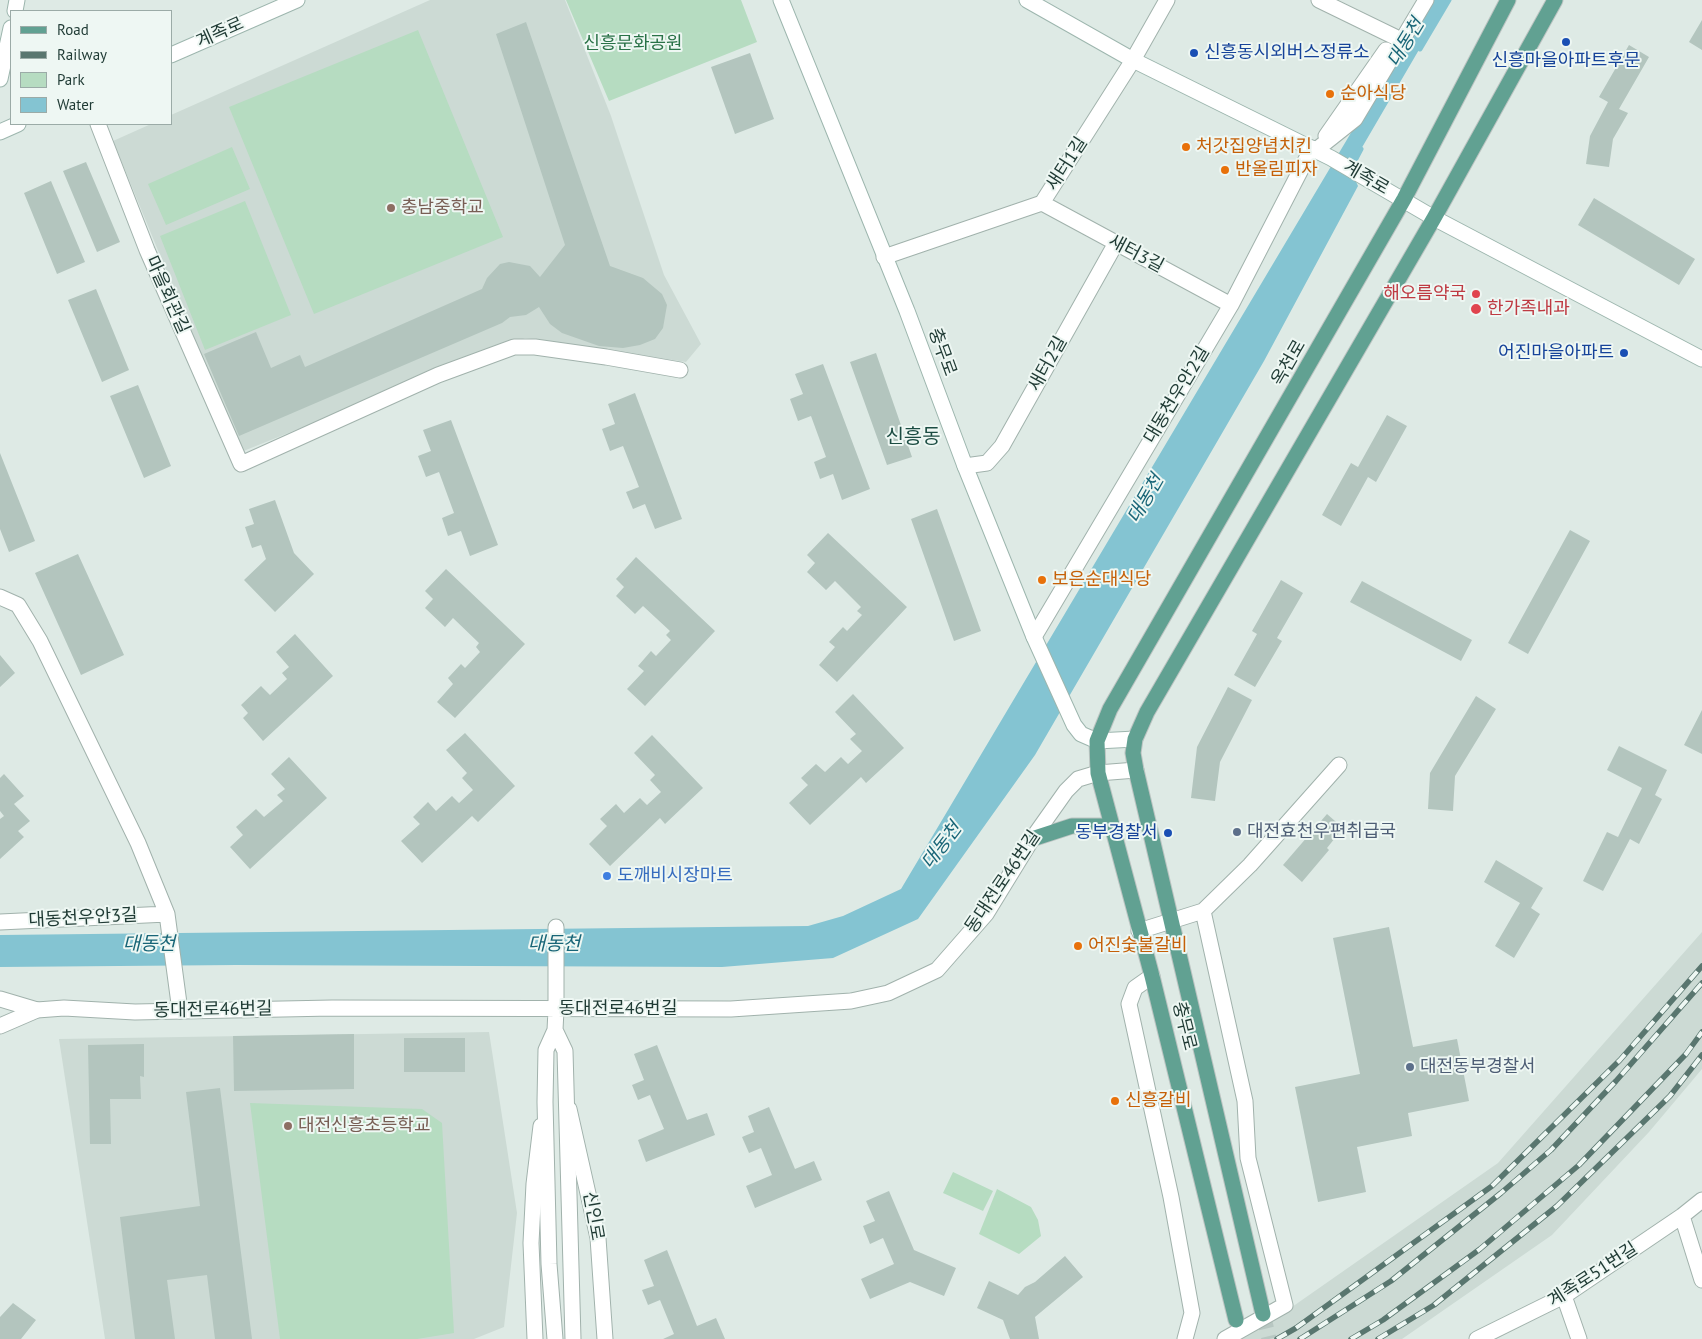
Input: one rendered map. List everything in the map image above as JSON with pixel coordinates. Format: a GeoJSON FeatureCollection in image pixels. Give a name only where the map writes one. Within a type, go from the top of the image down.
{"type":"FeatureCollection","features":[{"type":"Feature","properties":{"kind":"main road","name":"옥천로"},"geometry":{"type":"LineString","coordinates":[[1097,741],[1110,709],[1404,200],[1508,0]]}},
{"type":"Feature","properties":{"kind":"main road"},"geometry":{"type":"LineString","coordinates":[[1135,739],[1147,712],[1434,218],[1555,0]]}},
{"type":"Feature","properties":{"kind":"main road","name":"충무로"},"geometry":{"type":"LineString","coordinates":[[1135,739],[1133,753],[1136,770],[1262,1314]]}},
{"type":"Feature","properties":{"kind":"main road","name":"충무로"},"geometry":{"type":"LineString","coordinates":[[1097,741],[1098,773],[1152,976],[1236,1320]]}},
{"type":"Feature","properties":{"kind":"main road"},"geometry":{"type":"LineString","coordinates":[[1032,839],[1072,826],[1113,826]]}},
{"type":"Feature","properties":{"kind":"street","name":"계족로"},"geometry":{"type":"LineString","coordinates":[[172,55],[279,3],[297,0]]}},
{"type":"Feature","properties":{"kind":"street","name":"충무로"},"geometry":{"type":"LineString","coordinates":[[782,0],[884,258],[907,310],[965,466],[1034,637],[1069,716],[1081,734],[1097,741]]}},
{"type":"Feature","properties":{"kind":"street","name":"계족로"},"geometry":{"type":"LineString","coordinates":[[1027,0],[1133,60],[1331,158],[1434,218],[1702,360]]}},
{"type":"Feature","properties":{"kind":"street","name":"새터1길"},"geometry":{"type":"LineString","coordinates":[[884,258],[1042,203],[1133,60],[1167,0]]}},
{"type":"Feature","properties":{"kind":"street"},"geometry":{"type":"LineString","coordinates":[[1319,0],[1395,37]]}},
{"type":"Feature","properties":{"kind":"street","name":"대동천우안2길"},"geometry":{"type":"LineString","coordinates":[[1034,637],[1231,305],[1314,149],[1395,37],[1416,0]]}},
{"type":"Feature","properties":{"kind":"street"},"geometry":{"type":"LineString","coordinates":[[1314,149],[1355,119],[1426,0]]}},
{"type":"Feature","properties":{"kind":"street"},"geometry":{"type":"LineString","coordinates":[[0,78],[10,33]]}},
{"type":"Feature","properties":{"kind":"street"},"geometry":{"type":"LineString","coordinates":[[0,132],[16,125]]}},
{"type":"Feature","properties":{"kind":"street","name":"마을회관길"},"geometry":{"type":"LineString","coordinates":[[98,125],[147,250],[241,464],[438,374],[514,347],[588,354],[680,370]]}},
{"type":"Feature","properties":{"kind":"street","name":"새터3길"},"geometry":{"type":"LineString","coordinates":[[1042,203],[1231,305]]}},
{"type":"Feature","properties":{"kind":"street","name":"새터2길"},"geometry":{"type":"LineString","coordinates":[[965,466],[987,462],[1002,446],[1116,243]]}},
{"type":"Feature","properties":{"kind":"street"},"geometry":{"type":"LineString","coordinates":[[0,597],[18,605],[40,641],[138,843],[168,919],[180,1011]]}},
{"type":"Feature","properties":{"kind":"street"},"geometry":{"type":"LineString","coordinates":[[1097,741],[1135,739]]}},
{"type":"Feature","properties":{"kind":"street"},"geometry":{"type":"LineString","coordinates":[[1139,931],[1203,911],[1250,865],[1339,765]]}},
{"type":"Feature","properties":{"kind":"street","name":"동대전로46번길"},"geometry":{"type":"LineString","coordinates":[[0,1026],[37,1010],[64,1008],[135,1012],[472,1007],[556,1010],[731,1009],[851,1001],[888,993],[937,970],[986,914],[1032,839],[1066,791],[1078,779],[1098,773],[1136,770]]}},
{"type":"Feature","properties":{"kind":"street"},"geometry":{"type":"LineString","coordinates":[[1203,911],[1245,1101],[1248,1158],[1285,1305],[1225,1339]]}},
{"type":"Feature","properties":{"kind":"street","name":"대동천우안3길"},"geometry":{"type":"LineString","coordinates":[[0,922],[168,919]]}},
{"type":"Feature","properties":{"kind":"street","name":"신인로"},"geometry":{"type":"LineString","coordinates":[[555,1339],[549,1264],[545,1102],[546,1050],[555,1030],[556,928]]}},
{"type":"Feature","properties":{"kind":"street"},"geometry":{"type":"LineString","coordinates":[[1152,976],[1136,988],[1129,1004],[1171,1197],[1192,1313],[1184,1339]]}},
{"type":"Feature","properties":{"kind":"street"},"geometry":{"type":"LineString","coordinates":[[0,999],[37,1010]]}},
{"type":"Feature","properties":{"kind":"street","name":"신인로"},"geometry":{"type":"LineString","coordinates":[[555,1030],[565,1051],[573,1339]]}},
{"type":"Feature","properties":{"kind":"street","name":"신인로"},"geometry":{"type":"LineString","coordinates":[[566,1096],[576,1133],[598,1238],[605,1339]]}},
{"type":"Feature","properties":{"kind":"street","name":"신인로"},"geometry":{"type":"LineString","coordinates":[[535,1339],[531,1243],[534,1184],[545,1102]]}},
{"type":"Feature","properties":{"kind":"street","name":"계족로51번길"},"geometry":{"type":"LineString","coordinates":[[1477,1339],[1564,1296],[1682,1216],[1702,1200]]}},
{"type":"Feature","properties":{"kind":"street"},"geometry":{"type":"LineString","coordinates":[[1682,1216],[1702,1280]]}},
{"type":"Feature","properties":{"kind":"street"},"geometry":{"type":"LineString","coordinates":[[1564,1296],[1579,1339]]}},
{"type":"Feature","properties":{"kind":"shaded area","name":"충남중학교"},"geometry":{"type":"Polygon","coordinates":[[[430,0],[565,0],[611,116],[664,275],[701,344],[686,362],[525,338],[241,452],[113,141],[149,125],[172,125],[172,115],[430,0]]]}},
{"type":"Feature","properties":{"kind":"shaded area"},"geometry":{"type":"Polygon","coordinates":[[[1702,932],[1702,1069],[1649,1132],[1552,1235],[1402,1339],[1240,1339],[1292,1307],[1498,1163],[1702,932]]]}},
{"type":"Feature","properties":{"kind":"shaded area","name":"대전신흥초등학교"},"geometry":{"type":"Polygon","coordinates":[[[489,1032],[517,1213],[504,1327],[474,1339],[105,1339],[59,1039],[489,1032]]]}},
{"type":"Feature","properties":{"kind":"green space","name":"신흥문화공원"},"geometry":{"type":"Polygon","coordinates":[[[566,0],[741,0],[757,42],[609,101],[566,0]]]}},
{"type":"Feature","properties":{"kind":"green space"},"geometry":{"type":"Polygon","coordinates":[[[418,30],[503,237],[314,314],[229,107],[418,30]]]}},
{"type":"Feature","properties":{"kind":"green space"},"geometry":{"type":"Polygon","coordinates":[[[232,147],[250,189],[166,225],[148,184],[232,147]]]}},
{"type":"Feature","properties":{"kind":"green space"},"geometry":{"type":"Polygon","coordinates":[[[245,201],[291,315],[205,350],[160,236],[245,201]]]}},
{"type":"Feature","properties":{"kind":"green space"},"geometry":{"type":"Polygon","coordinates":[[[250,1103],[422,1109],[442,1123],[454,1333],[417,1339],[280,1339],[250,1103]]]}},
{"type":"Feature","properties":{"kind":"green space"},"geometry":{"type":"Polygon","coordinates":[[[953,1172],[993,1191],[983,1211],[943,1193],[953,1172]]]}},
{"type":"Feature","properties":{"kind":"green space"},"geometry":{"type":"Polygon","coordinates":[[[997,1189],[1031,1207],[1038,1220],[1041,1236],[1019,1254],[979,1234],[997,1189]]]}},
{"type":"Feature","properties":{"kind":"water"},"geometry":{"type":"Polygon","coordinates":[[[1430,0],[1448,0],[1350,168],[1358,186],[1264,361],[1035,755],[918,919],[833,958],[722,967],[237,965],[0,967],[0,935],[808,926],[843,916],[901,889],[1430,0]]]}},
{"type":"Feature","properties":{"kind":"building"},"geometry":{"type":"Polygon","coordinates":[[[1702,20],[1702,50],[1689,42],[1702,20]]]}},
{"type":"Feature","properties":{"kind":"building"},"geometry":{"type":"Polygon","coordinates":[[[526,22],[610,266],[643,278],[662,294],[667,305],[663,328],[655,339],[640,345],[623,348],[599,346],[562,333],[550,324],[539,307],[526,315],[510,317],[502,323],[239,436],[204,354],[256,332],[271,368],[300,355],[305,367],[482,289],[487,278],[500,264],[509,262],[530,266],[540,277],[565,245],[496,34],[526,22]]]}},
{"type":"Feature","properties":{"kind":"building"},"geometry":{"type":"Polygon","coordinates":[[[1629,45],[1649,57],[1619,109],[1628,113],[1613,139],[1609,167],[1586,164],[1590,136],[1608,102],[1599,97],[1629,45]]]}},
{"type":"Feature","properties":{"kind":"building"},"geometry":{"type":"Polygon","coordinates":[[[750,53],[774,119],[735,134],[711,67],[750,53]]]}},
{"type":"Feature","properties":{"kind":"building"},"geometry":{"type":"Polygon","coordinates":[[[86,162],[120,242],[97,252],[63,171],[86,162]]]}},
{"type":"Feature","properties":{"kind":"building"},"geometry":{"type":"Polygon","coordinates":[[[51,181],[85,262],[57,274],[24,193],[51,181]]]}},
{"type":"Feature","properties":{"kind":"building"},"geometry":{"type":"Polygon","coordinates":[[[1594,198],[1695,259],[1679,285],[1578,225],[1594,198]]]}},
{"type":"Feature","properties":{"kind":"building"},"geometry":{"type":"Polygon","coordinates":[[[96,289],[129,370],[102,382],[68,300],[96,289]]]}},
{"type":"Feature","properties":{"kind":"building"},"geometry":{"type":"Polygon","coordinates":[[[876,353],[912,457],[887,465],[850,362],[876,353]]]}},
{"type":"Feature","properties":{"kind":"building"},"geometry":{"type":"Polygon","coordinates":[[[823,364],[870,489],[842,500],[833,474],[820,479],[814,462],[826,457],[811,416],[798,421],[790,399],[803,394],[795,374],[823,364]]]}},
{"type":"Feature","properties":{"kind":"building"},"geometry":{"type":"Polygon","coordinates":[[[138,385],[171,466],[144,478],[110,396],[138,385]]]}},
{"type":"Feature","properties":{"kind":"building"},"geometry":{"type":"Polygon","coordinates":[[[635,393],[682,519],[655,529],[645,504],[633,509],[626,492],[639,487],[623,446],[610,451],[602,429],[615,424],[608,404],[635,393]]]}},
{"type":"Feature","properties":{"kind":"building"},"geometry":{"type":"Polygon","coordinates":[[[1387,415],[1407,426],[1376,482],[1368,477],[1341,526],[1322,515],[1351,463],[1358,467],[1387,415]]]}},
{"type":"Feature","properties":{"kind":"building"},"geometry":{"type":"Polygon","coordinates":[[[451,420],[498,545],[470,556],[461,531],[448,536],[442,518],[454,513],[439,472],[426,477],[418,456],[431,451],[423,430],[451,420]]]}},
{"type":"Feature","properties":{"kind":"building"},"geometry":{"type":"Polygon","coordinates":[[[0,453],[35,541],[9,552],[0,529],[0,453]]]}},
{"type":"Feature","properties":{"kind":"building"},"geometry":{"type":"Polygon","coordinates":[[[275,500],[294,553],[314,574],[275,612],[244,580],[266,559],[261,545],[252,548],[245,527],[254,524],[249,509],[275,500]]]}},
{"type":"Feature","properties":{"kind":"building"},"geometry":{"type":"Polygon","coordinates":[[[937,509],[981,631],[954,641],[911,519],[937,509]]]}},
{"type":"Feature","properties":{"kind":"building"},"geometry":{"type":"Polygon","coordinates":[[[1570,530],[1590,541],[1528,654],[1508,643],[1570,530]]]}},
{"type":"Feature","properties":{"kind":"building"},"geometry":{"type":"Polygon","coordinates":[[[828,533],[907,607],[837,682],[819,665],[835,647],[829,642],[843,627],[847,631],[862,615],[857,611],[861,607],[835,581],[826,590],[807,572],[815,563],[807,555],[828,533]]]}},
{"type":"Feature","properties":{"kind":"building"},"geometry":{"type":"Polygon","coordinates":[[[78,554],[124,655],[81,675],[35,573],[78,554]]]}},
{"type":"Feature","properties":{"kind":"building"},"geometry":{"type":"Polygon","coordinates":[[[636,557],[715,631],[645,706],[627,689],[644,671],[638,666],[651,651],[656,656],[671,640],[666,635],[670,631],[643,606],[635,614],[616,596],[624,587],[616,579],[636,557]]]}},
{"type":"Feature","properties":{"kind":"building"},"geometry":{"type":"Polygon","coordinates":[[[446,569],[525,644],[455,718],[437,702],[453,684],[448,678],[461,664],[465,668],[480,652],[476,647],[479,643],[453,618],[445,627],[425,608],[433,599],[425,591],[446,569]]]}},
{"type":"Feature","properties":{"kind":"building"},"geometry":{"type":"Polygon","coordinates":[[[1281,580],[1303,593],[1277,638],[1282,641],[1255,687],[1234,675],[1257,634],[1252,631],[1281,580]]]}},
{"type":"Feature","properties":{"kind":"building"},"geometry":{"type":"Polygon","coordinates":[[[1362,581],[1472,640],[1461,661],[1350,602],[1362,581]]]}},
{"type":"Feature","properties":{"kind":"building"},"geometry":{"type":"Polygon","coordinates":[[[295,634],[333,676],[263,741],[243,718],[248,713],[241,705],[261,686],[270,695],[287,679],[282,673],[289,667],[276,652],[295,634]]]}},
{"type":"Feature","properties":{"kind":"building"},"geometry":{"type":"Polygon","coordinates":[[[0,655],[15,673],[0,687],[0,655]]]}},
{"type":"Feature","properties":{"kind":"building"},"geometry":{"type":"Polygon","coordinates":[[[1228,687],[1252,700],[1220,762],[1215,801],[1191,798],[1197,747],[1228,687]]]}},
{"type":"Feature","properties":{"kind":"building"},"geometry":{"type":"Polygon","coordinates":[[[853,694],[904,748],[866,783],[861,777],[810,825],[789,803],[808,785],[801,778],[816,764],[825,772],[841,757],[848,764],[862,751],[850,739],[856,734],[835,712],[853,694]]]}},
{"type":"Feature","properties":{"kind":"building"},"geometry":{"type":"Polygon","coordinates":[[[1476,696],[1496,709],[1455,776],[1453,811],[1428,809],[1430,773],[1476,696]]]}},
{"type":"Feature","properties":{"kind":"building"},"geometry":{"type":"Polygon","coordinates":[[[1702,710],[1702,754],[1684,745],[1702,710]]]}},
{"type":"Feature","properties":{"kind":"building"},"geometry":{"type":"Polygon","coordinates":[[[465,733],[515,786],[478,822],[472,816],[422,863],[401,841],[420,824],[413,817],[428,802],[436,811],[452,796],[459,803],[473,790],[462,778],[467,773],[446,750],[465,733]]]}},
{"type":"Feature","properties":{"kind":"building"},"geometry":{"type":"Polygon","coordinates":[[[652,735],[703,788],[665,824],[660,818],[610,866],[589,844],[607,826],[600,819],[616,804],[624,813],[640,798],[647,805],[661,792],[650,780],[655,775],[634,753],[652,735]]]}},
{"type":"Feature","properties":{"kind":"building"},"geometry":{"type":"Polygon","coordinates":[[[1619,746],[1667,770],[1655,795],[1662,799],[1639,844],[1630,839],[1603,891],[1583,881],[1607,832],[1618,837],[1642,788],[1607,770],[1619,746]]]}},
{"type":"Feature","properties":{"kind":"building"},"geometry":{"type":"Polygon","coordinates":[[[289,757],[327,798],[250,869],[230,847],[243,835],[236,827],[256,809],[264,817],[283,801],[277,795],[285,789],[271,774],[289,757]]]}},
{"type":"Feature","properties":{"kind":"building"},"geometry":{"type":"Polygon","coordinates":[[[4,774],[24,796],[14,804],[30,821],[18,831],[24,837],[0,859],[0,819],[4,816],[0,811],[0,778],[4,774]]]}},
{"type":"Feature","properties":{"kind":"building"},"geometry":{"type":"Polygon","coordinates":[[[1327,814],[1343,828],[1327,848],[1329,850],[1302,882],[1283,865],[1327,814]]]}},
{"type":"Feature","properties":{"kind":"building"},"geometry":{"type":"Polygon","coordinates":[[[1496,860],[1543,888],[1531,908],[1540,914],[1514,958],[1495,946],[1520,903],[1484,882],[1496,860]]]}},
{"type":"Feature","properties":{"kind":"building","name":"대전동부경찰서"},"geometry":{"type":"Polygon","coordinates":[[[1389,927],[1413,1047],[1457,1039],[1469,1101],[1408,1113],[1412,1136],[1357,1147],[1366,1192],[1318,1202],[1295,1087],[1360,1074],[1333,938],[1389,927]]]}},
{"type":"Feature","properties":{"kind":"building"},"geometry":{"type":"Polygon","coordinates":[[[354,1034],[354,1089],[234,1091],[233,1036],[354,1034]]]}},
{"type":"Feature","properties":{"kind":"building"},"geometry":{"type":"Polygon","coordinates":[[[404,1038],[465,1038],[465,1072],[404,1072],[404,1038]]]}},
{"type":"Feature","properties":{"kind":"building"},"geometry":{"type":"Polygon","coordinates":[[[144,1044],[144,1077],[140,1076],[141,1099],[110,1099],[111,1144],[90,1144],[88,1045],[144,1044]]]}},
{"type":"Feature","properties":{"kind":"building"},"geometry":{"type":"Polygon","coordinates":[[[657,1045],[687,1120],[707,1113],[715,1135],[646,1162],[638,1140],[664,1129],[650,1095],[638,1100],[632,1085],[644,1080],[634,1054],[657,1045]]]}},
{"type":"Feature","properties":{"kind":"building"},"geometry":{"type":"Polygon","coordinates":[[[220,1088],[252,1339],[215,1339],[207,1275],[167,1280],[175,1339],[135,1339],[120,1217],[200,1206],[186,1092],[220,1088]]]}},
{"type":"Feature","properties":{"kind":"building"},"geometry":{"type":"Polygon","coordinates":[[[769,1107],[795,1169],[814,1161],[822,1180],[755,1208],[746,1186],[772,1175],[761,1148],[749,1153],[742,1137],[754,1132],[748,1116],[769,1107]]]}},
{"type":"Feature","properties":{"kind":"building"},"geometry":{"type":"Polygon","coordinates":[[[889,1191],[914,1250],[956,1268],[944,1296],[910,1282],[870,1299],[861,1279],[894,1264],[883,1238],[870,1244],[863,1226],[875,1221],[866,1201],[889,1191]]]}},
{"type":"Feature","properties":{"kind":"building"},"geometry":{"type":"Polygon","coordinates":[[[667,1250],[697,1326],[716,1318],[725,1339],[663,1339],[674,1334],[660,1300],[648,1305],[642,1290],[654,1286],[644,1260],[667,1250]]]}},
{"type":"Feature","properties":{"kind":"building"},"geometry":{"type":"Polygon","coordinates":[[[1065,1256],[1083,1277],[1035,1317],[1039,1339],[1010,1339],[1003,1320],[977,1308],[989,1281],[1018,1295],[1025,1287],[1035,1282],[1065,1256]]]}},
{"type":"Feature","properties":{"kind":"building"},"geometry":{"type":"Polygon","coordinates":[[[13,1303],[36,1320],[21,1339],[0,1339],[0,1317],[13,1303]]]}},
{"type":"Feature","properties":{"kind":"waterway","name":"대동천"},"geometry":{"type":"LineString","coordinates":[[1420,49],[1449,0]]}},
{"type":"Feature","properties":{"kind":"waterway","name":"대동천"},"geometry":{"type":"LineString","coordinates":[[1351,168],[1361,149]]}},
{"type":"Feature","properties":{"kind":"tunnel"},"geometry":{"type":"LineString","coordinates":[[1263,1314],[1269,1339]]}},
{"type":"Feature","properties":{"kind":"railway"},"geometry":{"type":"LineString","coordinates":[[1277,1339],[1296,1328],[1492,1186],[1620,1060],[1702,966]]}},
{"type":"Feature","properties":{"kind":"railway"},"geometry":{"type":"LineString","coordinates":[[1300,1339],[1391,1281],[1501,1193],[1551,1150],[1616,1081],[1702,983]]}},
{"type":"Feature","properties":{"kind":"railway"},"geometry":{"type":"LineString","coordinates":[[1351,1339],[1383,1320],[1480,1249],[1579,1165],[1686,1054],[1702,1032]]}},
{"type":"Feature","properties":{"kind":"railway"},"geometry":{"type":"LineString","coordinates":[[1378,1339],[1434,1305],[1557,1206],[1670,1096],[1702,1055]]}},
{"type":"Feature","properties":{"kind":"place","name":"신흥마을아파트후문"},"geometry":{"type":"Point","coordinates":[1566,42]}},
{"type":"Feature","properties":{"kind":"place","name":"신흥동시외버스정류소"},"geometry":{"type":"Point","coordinates":[1194,53]}},
{"type":"Feature","properties":{"kind":"place","name":"순아식당"},"geometry":{"type":"Point","coordinates":[1330,94]}},
{"type":"Feature","properties":{"kind":"place","name":"처갓집양념치킨"},"geometry":{"type":"Point","coordinates":[1186,147]}},
{"type":"Feature","properties":{"kind":"place","name":"반올림피자"},"geometry":{"type":"Point","coordinates":[1225,170]}},
{"type":"Feature","properties":{"kind":"place","name":"충남중학교"},"geometry":{"type":"Point","coordinates":[391,208]}},
{"type":"Feature","properties":{"kind":"place","name":"해오름약국"},"geometry":{"type":"Point","coordinates":[1476,294]}},
{"type":"Feature","properties":{"kind":"place","name":"한가족내과"},"geometry":{"type":"Point","coordinates":[1476,309]}},
{"type":"Feature","properties":{"kind":"place","name":"어진마을아파트"},"geometry":{"type":"Point","coordinates":[1624,353]}},
{"type":"Feature","properties":{"kind":"place","name":"보은순대식당"},"geometry":{"type":"Point","coordinates":[1042,580]}},
{"type":"Feature","properties":{"kind":"place","name":"대전효천우편취급국"},"geometry":{"type":"Point","coordinates":[1237,832]}},
{"type":"Feature","properties":{"kind":"place","name":"동부경찰서"},"geometry":{"type":"Point","coordinates":[1168,833]}},
{"type":"Feature","properties":{"kind":"place","name":"도깨비시장마트"},"geometry":{"type":"Point","coordinates":[607,876]}},
{"type":"Feature","properties":{"kind":"place","name":"어진숯불갈비"},"geometry":{"type":"Point","coordinates":[1078,946]}},
{"type":"Feature","properties":{"kind":"place","name":"대전동부경찰서"},"geometry":{"type":"Point","coordinates":[1410,1067]}},
{"type":"Feature","properties":{"kind":"place","name":"신흥갈비"},"geometry":{"type":"Point","coordinates":[1115,1101]}},
{"type":"Feature","properties":{"kind":"place","name":"대전신흥초등학교"},"geometry":{"type":"Point","coordinates":[288,1126]}},
{"type":"Feature","properties":{"kind":"district","name":"신흥동"},"geometry":{"type":"Point","coordinates":[913,437]}}]}
